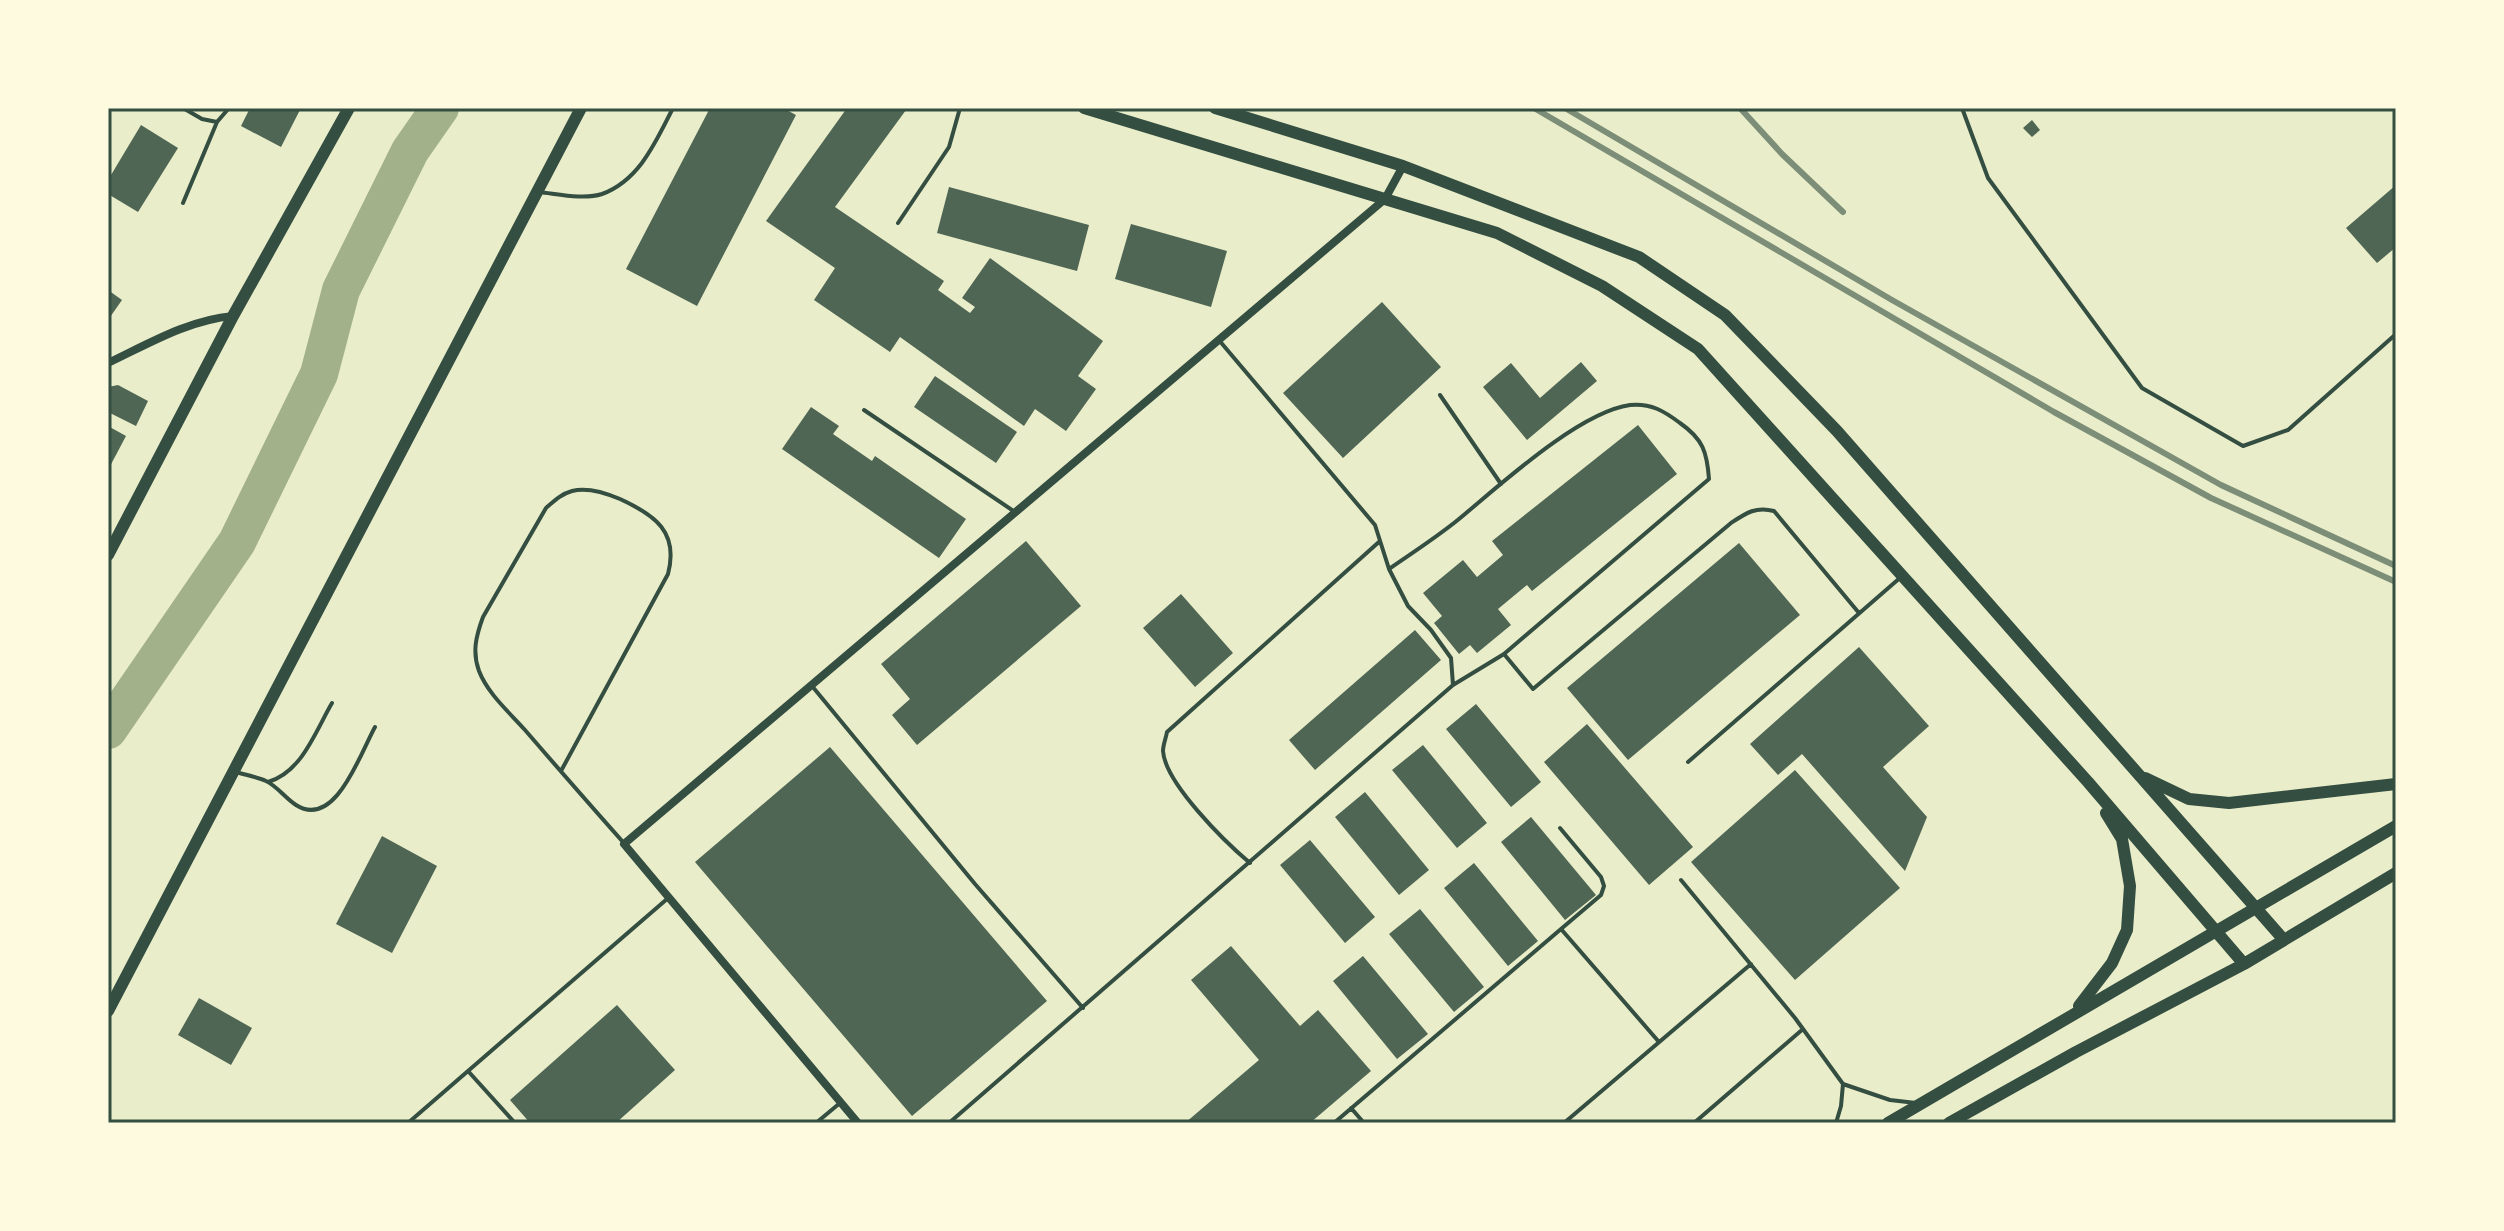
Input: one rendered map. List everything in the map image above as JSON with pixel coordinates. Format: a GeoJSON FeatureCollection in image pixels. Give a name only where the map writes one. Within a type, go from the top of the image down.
{"type":"FeatureCollection","features":[{"type":"Feature","properties":{"kind":"main road"},"geometry":{"type":"LineString","coordinates":[[108,555],[233,316],[349,108]]}},
{"type":"Feature","properties":{"kind":"main road"},"geometry":{"type":"LineString","coordinates":[[108,1011],[581,108]]}},
{"type":"Feature","properties":{"kind":"main road"},"geometry":{"type":"LineString","coordinates":[[1084,108],[1497,233],[1602,286],[1698,349],[2088,782],[2244,964]]}},
{"type":"Feature","properties":{"kind":"main road"},"geometry":{"type":"LineString","coordinates":[[1215,108],[1403,166],[1639,257],[1725,315],[1837,431],[2284,940]]}},
{"type":"Feature","properties":{"kind":"main road"},"geometry":{"type":"LineString","coordinates":[[2140,776],[2189,799],[2229,803],[2396,784]]}},
{"type":"Feature","properties":{"kind":"main road"},"geometry":{"type":"LineString","coordinates":[[2074,1012],[2112,963],[2127,930],[2130,886],[2122,839],[2088,782]]}},
{"type":"Feature","properties":{"kind":"main road"},"geometry":{"type":"LineString","coordinates":[[1888,1123],[2396,826]]}},
{"type":"Feature","properties":{"kind":"main road"},"geometry":{"type":"LineString","coordinates":[[1949,1123],[2244,964],[2396,873]]}},
{"type":"Feature","properties":{"kind":"street"},"geometry":{"type":"LineString","coordinates":[[858,1123],[624,844],[1385,199],[1403,166]]}},
{"type":"Feature","properties":{"kind":"street"},"geometry":{"type":"LineString","coordinates":[[108,363],[189,326],[211,318],[233,316]]}},
{"type":"Feature","properties":{"kind":"lane"},"geometry":{"type":"LineString","coordinates":[[183,108],[202,119],[217,122]]}},
{"type":"Feature","properties":{"kind":"lane"},"geometry":{"type":"LineString","coordinates":[[183,203],[217,122],[229,108]]}},
{"type":"Feature","properties":{"kind":"lane"},"geometry":{"type":"LineString","coordinates":[[537,191],[569,196],[601,194],[627,179],[650,155],[673,108]]}},
{"type":"Feature","properties":{"kind":"lane"},"geometry":{"type":"LineString","coordinates":[[898,223],[949,147],[960,108]]}},
{"type":"Feature","properties":{"kind":"lane"},"geometry":{"type":"LineString","coordinates":[[1962,108],[1988,178],[2142,388],[2243,446],[2288,430],[2396,334]]}},
{"type":"Feature","properties":{"kind":"lane"},"geometry":{"type":"LineString","coordinates":[[1218,339],[1375,525],[1389,569],[1408,606],[1431,630],[1451,658],[1453,685]]}},
{"type":"Feature","properties":{"kind":"lane"},"geometry":{"type":"LineString","coordinates":[[1440,395],[1501,484]]}},
{"type":"Feature","properties":{"kind":"lane"},"geometry":{"type":"LineString","coordinates":[[949,1123],[1453,685],[1504,654],[1709,479],[1707,452],[1686,427],[1657,407],[1632,405],[1602,412],[1389,569]]}},
{"type":"Feature","properties":{"kind":"lane"},"geometry":{"type":"LineString","coordinates":[[864,410],[1015,512]]}},
{"type":"Feature","properties":{"kind":"lane"},"geometry":{"type":"LineString","coordinates":[[561,771],[668,574],[673,557],[669,541],[658,522],[646,511],[607,493],[574,490],[558,497],[546,508],[483,617],[476,636],[475,654],[480,673],[490,690],[624,844]]}},
{"type":"Feature","properties":{"kind":"lane"},"geometry":{"type":"LineString","coordinates":[[1504,654],[1533,689],[1731,523],[1747,512],[1762,507],[1774,511],[1859,613]]}},
{"type":"Feature","properties":{"kind":"lane"},"geometry":{"type":"LineString","coordinates":[[1250,863],[1220,838],[1170,771],[1163,750],[1167,732],[1380,541]]}},
{"type":"Feature","properties":{"kind":"lane"},"geometry":{"type":"LineString","coordinates":[[1688,762],[1903,576]]}},
{"type":"Feature","properties":{"kind":"lane"},"geometry":{"type":"LineString","coordinates":[[812,686],[965,873],[1083,1008]]}},
{"type":"Feature","properties":{"kind":"lane"},"geometry":{"type":"LineString","coordinates":[[268,782],[283,777],[294,768],[332,703]]}},
{"type":"Feature","properties":{"kind":"lane"},"geometry":{"type":"LineString","coordinates":[[234,771],[268,782],[295,805],[308,811],[323,810],[336,799],[375,727]]}},
{"type":"Feature","properties":{"kind":"lane"},"geometry":{"type":"LineString","coordinates":[[1334,1123],[1601,895],[1604,886],[1601,877],[1560,828]]}},
{"type":"Feature","properties":{"kind":"lane"},"geometry":{"type":"LineString","coordinates":[[1681,880],[1803,1029],[1843,1084],[1890,1100],[1922,1103]]}},
{"type":"Feature","properties":{"kind":"lane"},"geometry":{"type":"LineString","coordinates":[[408,1123],[668,898]]}},
{"type":"Feature","properties":{"kind":"lane"},"geometry":{"type":"LineString","coordinates":[[1561,929],[1659,1042]]}},
{"type":"Feature","properties":{"kind":"lane"},"geometry":{"type":"LineString","coordinates":[[1564,1123],[1751,964]]}},
{"type":"Feature","properties":{"kind":"lane"},"geometry":{"type":"LineString","coordinates":[[1694,1123],[1803,1029]]}},
{"type":"Feature","properties":{"kind":"lane"},"geometry":{"type":"LineString","coordinates":[[468,1071],[515,1123]]}},
{"type":"Feature","properties":{"kind":"lane"},"geometry":{"type":"LineString","coordinates":[[1836,1123],[1843,1084]]}},
{"type":"Feature","properties":{"kind":"lane"},"geometry":{"type":"LineString","coordinates":[[816,1123],[840,1103]]}},
{"type":"Feature","properties":{"kind":"lane"},"geometry":{"type":"LineString","coordinates":[[1351,1108],[1364,1123]]}},
{"type":"Feature","properties":{"kind":"building"},"geometry":{"type":"Polygon","coordinates":[[[250,108],[301,108],[281,147],[241,126],[250,108]]]}},
{"type":"Feature","properties":{"kind":"building"},"geometry":{"type":"Polygon","coordinates":[[[710,108],[783,108],[796,115],[697,306],[626,269],[710,108]]]}},
{"type":"Feature","properties":{"kind":"building"},"geometry":{"type":"Polygon","coordinates":[[[847,108],[906,110],[835,207],[944,281],[938,290],[970,313],[975,307],[962,298],[990,258],[1103,341],[1078,376],[1096,389],[1066,431],[1035,409],[1024,426],[900,337],[890,352],[814,300],[835,268],[766,221],[847,108]]]}},
{"type":"Feature","properties":{"kind":"building"},"geometry":{"type":"Polygon","coordinates":[[[2032,120],[2040,130],[2032,137],[2023,128],[2032,120]]]}},
{"type":"Feature","properties":{"kind":"building"},"geometry":{"type":"Polygon","coordinates":[[[141,125],[178,148],[138,212],[108,194],[108,180],[141,125]]]}},
{"type":"Feature","properties":{"kind":"building"},"geometry":{"type":"Polygon","coordinates":[[[2396,185],[2396,247],[2377,263],[2346,228],[2396,185]]]}},
{"type":"Feature","properties":{"kind":"building"},"geometry":{"type":"Polygon","coordinates":[[[949,187],[1089,225],[1077,271],[937,233],[949,187]]]}},
{"type":"Feature","properties":{"kind":"building"},"geometry":{"type":"Polygon","coordinates":[[[1131,224],[1227,251],[1211,307],[1115,279],[1131,224]]]}},
{"type":"Feature","properties":{"kind":"building"},"geometry":{"type":"Polygon","coordinates":[[[108,290],[122,300],[108,320],[108,290]]]}},
{"type":"Feature","properties":{"kind":"building"},"geometry":{"type":"Polygon","coordinates":[[[1382,302],[1441,367],[1343,458],[1283,393],[1382,302]]]}},
{"type":"Feature","properties":{"kind":"building"},"geometry":{"type":"Polygon","coordinates":[[[1581,362],[1597,381],[1527,440],[1483,387],[1511,363],[1540,398],[1581,362]]]}},
{"type":"Feature","properties":{"kind":"building"},"geometry":{"type":"Polygon","coordinates":[[[935,376],[1017,432],[996,463],[914,407],[935,376]]]}},
{"type":"Feature","properties":{"kind":"building"},"geometry":{"type":"Polygon","coordinates":[[[118,385],[148,401],[136,426],[108,412],[108,387],[118,385]]]}},
{"type":"Feature","properties":{"kind":"building"},"geometry":{"type":"Polygon","coordinates":[[[811,407],[839,426],[833,434],[872,461],[875,456],[966,519],[939,558],[782,449],[811,407]]]}},
{"type":"Feature","properties":{"kind":"building"},"geometry":{"type":"Polygon","coordinates":[[[1638,425],[1677,474],[1532,591],[1527,585],[1498,609],[1511,625],[1477,653],[1470,645],[1459,654],[1434,623],[1442,616],[1423,593],[1463,560],[1477,577],[1503,555],[1492,541],[1638,425]]]}},
{"type":"Feature","properties":{"kind":"building"},"geometry":{"type":"Polygon","coordinates":[[[108,426],[126,436],[108,470],[108,426]]]}},
{"type":"Feature","properties":{"kind":"building"},"geometry":{"type":"Polygon","coordinates":[[[1026,541],[1081,606],[917,745],[892,715],[910,699],[881,664],[1026,541]]]}},
{"type":"Feature","properties":{"kind":"building"},"geometry":{"type":"Polygon","coordinates":[[[1739,543],[1800,615],[1628,760],[1567,688],[1739,543]]]}},
{"type":"Feature","properties":{"kind":"building"},"geometry":{"type":"Polygon","coordinates":[[[1181,594],[1233,653],[1195,687],[1143,628],[1181,594]]]}},
{"type":"Feature","properties":{"kind":"building"},"geometry":{"type":"Polygon","coordinates":[[[1415,630],[1441,660],[1315,770],[1289,740],[1415,630]]]}},
{"type":"Feature","properties":{"kind":"building"},"geometry":{"type":"Polygon","coordinates":[[[1859,647],[1929,726],[1883,767],[1927,817],[1905,871],[1802,754],[1778,775],[1750,744],[1859,647]]]}},
{"type":"Feature","properties":{"kind":"building"},"geometry":{"type":"Polygon","coordinates":[[[1476,704],[1541,782],[1511,807],[1446,729],[1476,704]]]}},
{"type":"Feature","properties":{"kind":"building"},"geometry":{"type":"Polygon","coordinates":[[[1587,724],[1693,847],[1649,885],[1544,762],[1587,724]]]}},
{"type":"Feature","properties":{"kind":"building"},"geometry":{"type":"Polygon","coordinates":[[[1423,745],[1487,823],[1457,848],[1392,770],[1423,745]]]}},
{"type":"Feature","properties":{"kind":"building"},"geometry":{"type":"Polygon","coordinates":[[[830,747],[1047,1001],[912,1116],[695,862],[830,747]]]}},
{"type":"Feature","properties":{"kind":"building"},"geometry":{"type":"Polygon","coordinates":[[[1795,770],[1900,888],[1795,980],[1691,862],[1795,770]]]}},
{"type":"Feature","properties":{"kind":"building"},"geometry":{"type":"Polygon","coordinates":[[[1365,792],[1429,870],[1399,895],[1335,817],[1365,792]]]}},
{"type":"Feature","properties":{"kind":"building"},"geometry":{"type":"Polygon","coordinates":[[[1531,817],[1596,895],[1565,920],[1501,842],[1531,817]]]}},
{"type":"Feature","properties":{"kind":"building"},"geometry":{"type":"Polygon","coordinates":[[[382,836],[437,866],[392,953],[336,924],[382,836]]]}},
{"type":"Feature","properties":{"kind":"building"},"geometry":{"type":"Polygon","coordinates":[[[1310,840],[1375,917],[1345,943],[1280,865],[1310,840]]]}},
{"type":"Feature","properties":{"kind":"building"},"geometry":{"type":"Polygon","coordinates":[[[1474,863],[1538,941],[1508,966],[1444,888],[1474,863]]]}},
{"type":"Feature","properties":{"kind":"building"},"geometry":{"type":"Polygon","coordinates":[[[1420,909],[1484,987],[1454,1012],[1389,934],[1420,909]]]}},
{"type":"Feature","properties":{"kind":"building"},"geometry":{"type":"Polygon","coordinates":[[[1231,946],[1300,1026],[1318,1010],[1371,1071],[1310,1123],[1185,1123],[1259,1060],[1191,980],[1231,946]]]}},
{"type":"Feature","properties":{"kind":"building"},"geometry":{"type":"Polygon","coordinates":[[[1363,956],[1428,1034],[1397,1059],[1333,981],[1363,956]]]}},
{"type":"Feature","properties":{"kind":"building"},"geometry":{"type":"Polygon","coordinates":[[[199,998],[252,1028],[231,1065],[178,1035],[199,998]]]}},
{"type":"Feature","properties":{"kind":"building"},"geometry":{"type":"Polygon","coordinates":[[[617,1005],[675,1070],[616,1123],[530,1123],[510,1100],[617,1005]]]}},
{"type":"Feature","properties":{"kind":"waterway"},"geometry":{"type":"LineString","coordinates":[[108,730],[237,542],[319,374],[341,290],[410,151],[440,108]]}},
{"type":"Feature","properties":{"kind":"railway"},"geometry":{"type":"LineString","coordinates":[[1534,108],[2054,412],[2211,498],[2396,582]]}},
{"type":"Feature","properties":{"kind":"railway"},"geometry":{"type":"LineString","coordinates":[[1565,108],[1892,300],[2221,485],[2396,566]]}},
{"type":"Feature","properties":{"kind":"railway"},"geometry":{"type":"LineString","coordinates":[[1740,108],[1782,154],[1843,212]]}}]}
